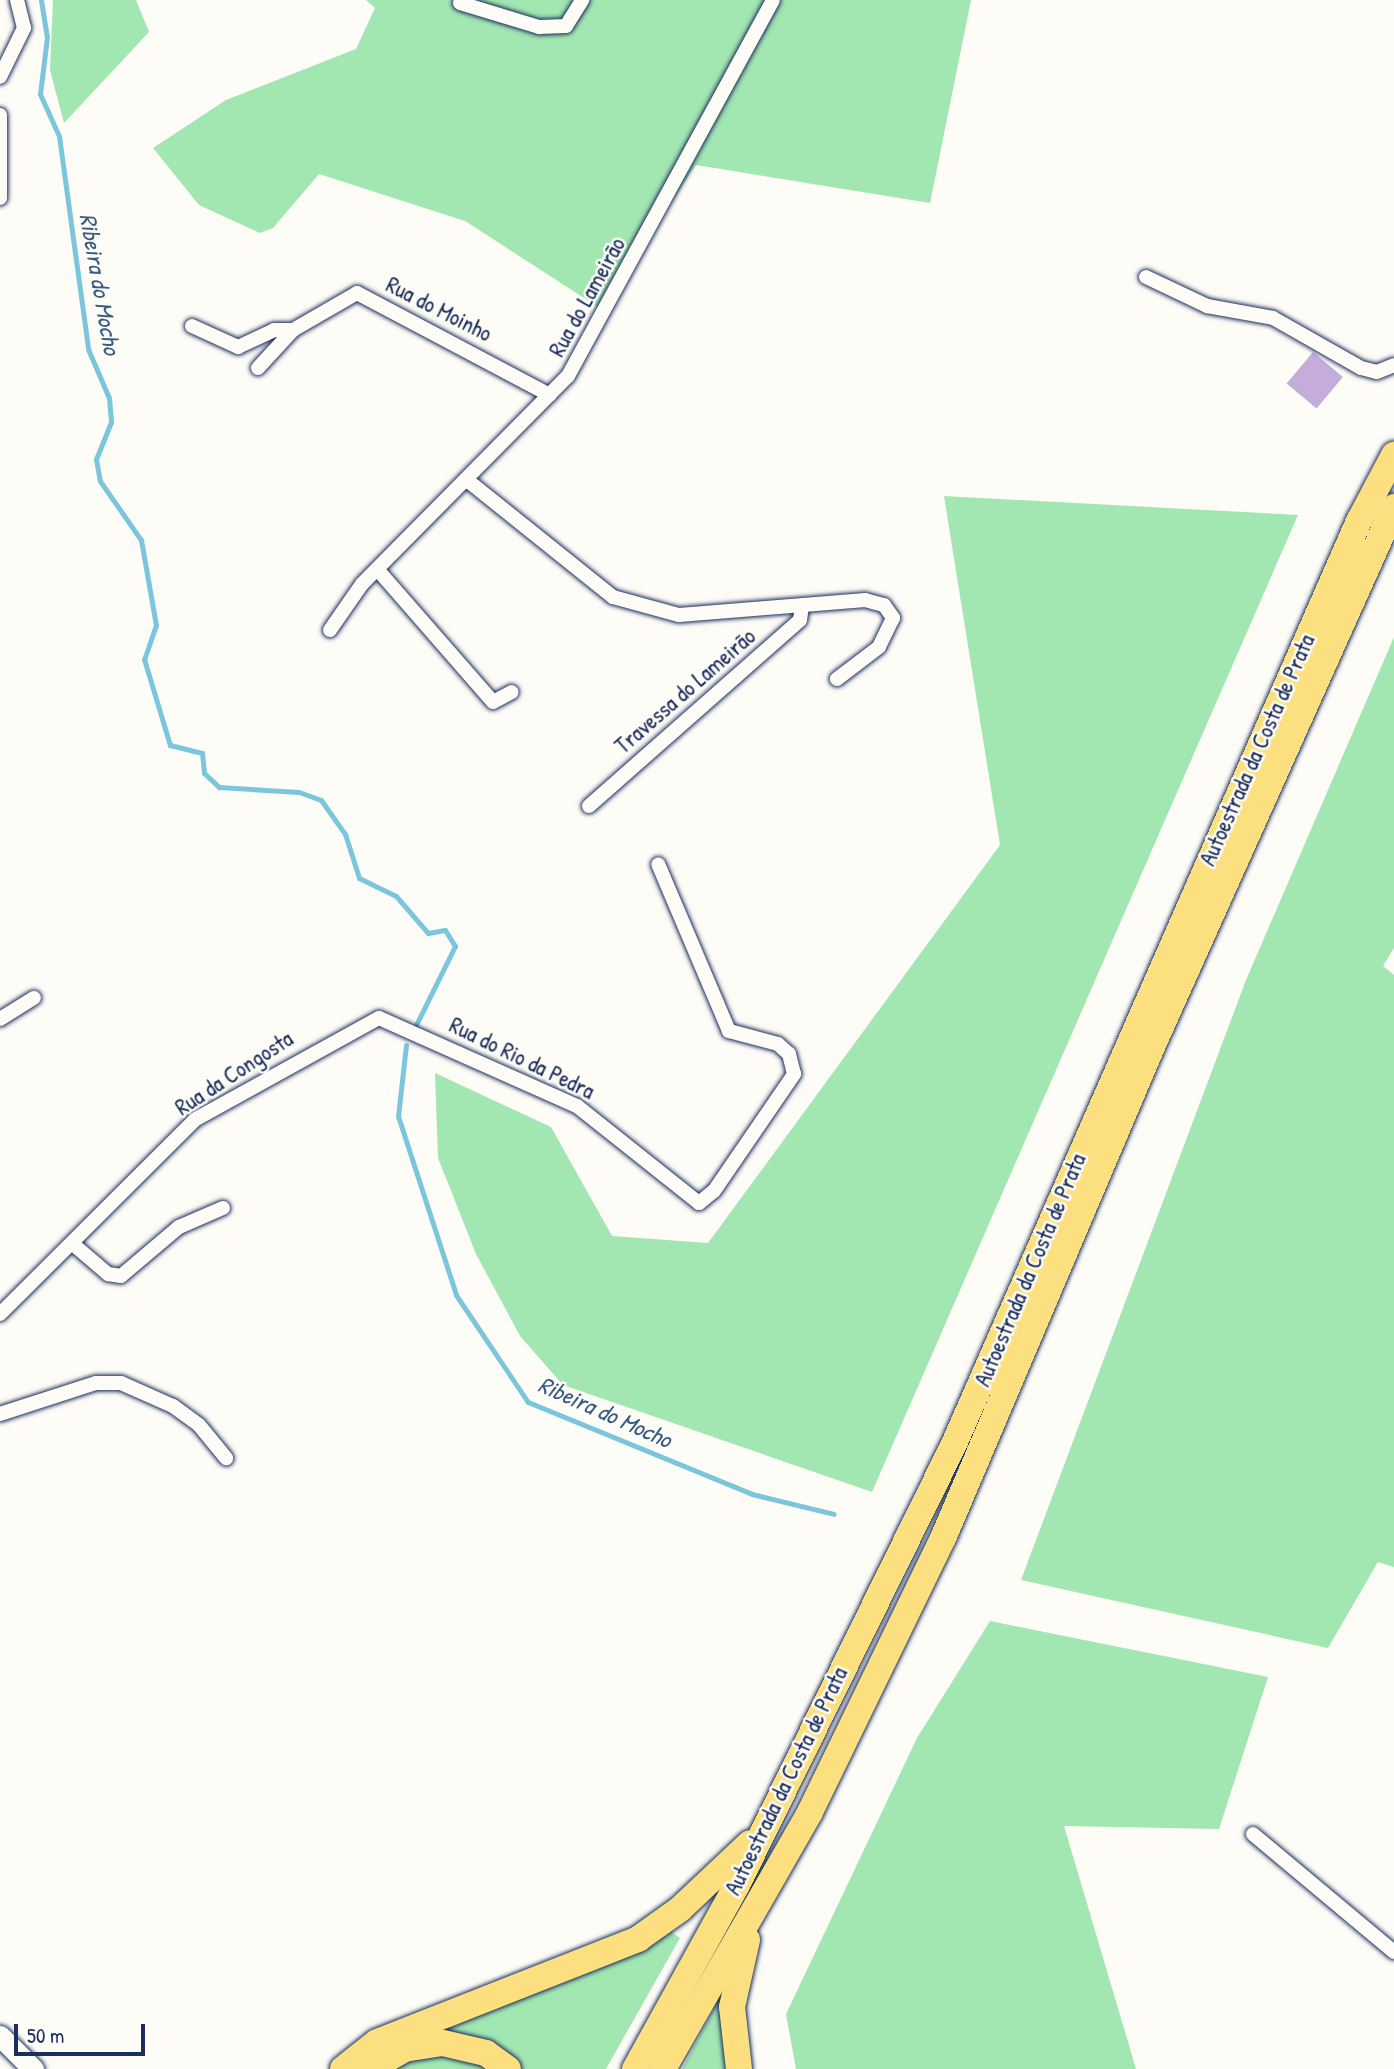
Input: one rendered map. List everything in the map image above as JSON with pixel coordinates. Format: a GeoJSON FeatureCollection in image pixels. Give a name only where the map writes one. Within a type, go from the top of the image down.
{"type":"FeatureCollection","features":[{"type":"Feature","properties":{"kind":"highway","name":"Autoestrada da Costa de Prata"},"geometry":{"type":"LineString","coordinates":[[635,2069],[758,1834],[954,1444],[1359,521],[1394,455]]}},
{"type":"Feature","properties":{"kind":"highway","name":"Autoestrada da Costa de Prata"},"geometry":{"type":"LineString","coordinates":[[663,2069],[756,1908],[944,1536],[1146,1062],[1394,507]]}},
{"type":"Feature","properties":{"kind":"highway"},"geometry":{"type":"LineString","coordinates":[[343,2069],[377,2042],[638,1940],[680,1909],[758,1834]]}},
{"type":"Feature","properties":{"kind":"highway"},"geometry":{"type":"LineString","coordinates":[[739,2069],[732,2007],[756,1908]]}},
{"type":"Feature","properties":{"kind":"highway"},"geometry":{"type":"LineString","coordinates":[[369,2069],[404,2049],[443,2043],[486,2053],[508,2069]]}},
{"type":"Feature","properties":{"kind":"main road"},"geometry":{"type":"LineString","coordinates":[[0,2036],[33,2069]]}},
{"type":"Feature","properties":{"kind":"street"},"geometry":{"type":"LineString","coordinates":[[0,77],[24,28],[18,0]]}},
{"type":"Feature","properties":{"kind":"street"},"geometry":{"type":"LineString","coordinates":[[460,3],[539,27],[566,26],[582,0]]}},
{"type":"Feature","properties":{"kind":"street","name":"Rua do Lameirão"},"geometry":{"type":"LineString","coordinates":[[330,631],[377,569],[550,395],[599,328],[774,0]]}},
{"type":"Feature","properties":{"kind":"street"},"geometry":{"type":"LineString","coordinates":[[0,115],[0,198]]}},
{"type":"Feature","properties":{"kind":"street"},"geometry":{"type":"LineString","coordinates":[[1146,277],[1207,306],[1273,318],[1361,368],[1377,372],[1394,365]]}},
{"type":"Feature","properties":{"kind":"street","name":"Rua do Moinho"},"geometry":{"type":"LineString","coordinates":[[192,326],[237,347],[274,330],[293,330],[357,293],[550,395]]}},
{"type":"Feature","properties":{"kind":"street"},"geometry":{"type":"LineString","coordinates":[[258,368],[293,330]]}},
{"type":"Feature","properties":{"kind":"street","name":"Travessa do Lameirão"},"geometry":{"type":"LineString","coordinates":[[467,480],[613,597],[679,615],[865,600],[884,605],[893,618],[879,647],[837,679]]}},
{"type":"Feature","properties":{"kind":"street"},"geometry":{"type":"LineString","coordinates":[[377,569],[493,702],[512,692]]}},
{"type":"Feature","properties":{"kind":"street","name":"Travessa do Lameirão"},"geometry":{"type":"LineString","coordinates":[[589,806],[800,620],[802,605]]}},
{"type":"Feature","properties":{"kind":"street","name":"Rua do Rio da Pedra"},"geometry":{"type":"LineString","coordinates":[[413,1032],[577,1106],[699,1203],[714,1191],[794,1074],[789,1054],[778,1044],[729,1031],[658,864]]}},
{"type":"Feature","properties":{"kind":"street"},"geometry":{"type":"LineString","coordinates":[[0,1019],[34,998]]}},
{"type":"Feature","properties":{"kind":"street","name":"Rua da Congosta"},"geometry":{"type":"LineString","coordinates":[[0,1314],[74,1245],[196,1119],[365,1022],[379,1018],[413,1032]]}},
{"type":"Feature","properties":{"kind":"street"},"geometry":{"type":"LineString","coordinates":[[74,1245],[108,1274],[121,1276],[179,1227],[223,1208]]}},
{"type":"Feature","properties":{"kind":"street"},"geometry":{"type":"LineString","coordinates":[[0,1414],[96,1383],[121,1382],[182,1412],[226,1458]]}},
{"type":"Feature","properties":{"kind":"street"},"geometry":{"type":"LineString","coordinates":[[1253,1834],[1394,1952]]}},
{"type":"Feature","properties":{"kind":"green space"},"geometry":{"type":"Polygon","coordinates":[[[53,0],[136,0],[149,32],[64,123],[50,70],[53,0]]]}},
{"type":"Feature","properties":{"kind":"green space"},"geometry":{"type":"Polygon","coordinates":[[[366,0],[971,0],[930,203],[696,165],[601,309],[465,221],[319,174],[273,228],[260,233],[199,205],[153,148],[226,100],[356,49],[375,8],[366,0]]]}},
{"type":"Feature","properties":{"kind":"green space"},"geometry":{"type":"Polygon","coordinates":[[[944,496],[1298,515],[872,1492],[563,1385],[520,1336],[476,1254],[438,1158],[435,1073],[551,1127],[612,1236],[708,1243],[1000,845],[944,496]]]}},
{"type":"Feature","properties":{"kind":"green space"},"geometry":{"type":"Polygon","coordinates":[[[1394,637],[1394,948],[1383,966],[1394,975],[1394,1567],[1378,1562],[1328,1648],[1021,1580],[1246,980],[1394,637]]]}},
{"type":"Feature","properties":{"kind":"green space"},"geometry":{"type":"Polygon","coordinates":[[[990,1621],[1268,1677],[1219,1829],[1064,1826],[1136,2069],[796,2069],[786,2014],[917,1738],[990,1621]]]}},
{"type":"Feature","properties":{"kind":"green space"},"geometry":{"type":"Polygon","coordinates":[[[669,1930],[680,1938],[606,2069],[521,2069],[510,2060],[426,2038],[669,1930]]]}},
{"type":"Feature","properties":{"kind":"green space"},"geometry":{"type":"Polygon","coordinates":[[[727,1985],[729,2069],[682,2069],[727,1985]]]}},
{"type":"Feature","properties":{"kind":"green space"},"geometry":{"type":"Polygon","coordinates":[[[452,2055],[490,2069],[389,2069],[417,2058],[452,2055]]]}},
{"type":"Feature","properties":{"kind":"building"},"geometry":{"type":"Polygon","coordinates":[[[1313,352],[1343,377],[1317,408],[1287,383],[1313,352]]]}},
{"type":"Feature","properties":{"kind":"waterway","name":"Ribeira do Mocho"},"geometry":{"type":"LineString","coordinates":[[41,0],[47,37],[40,94],[59,136],[88,349],[109,398],[111,422],[96,459],[100,481],[141,540],[156,625],[144,659],[170,745],[202,753],[204,773],[219,787],[299,792],[321,800],[345,834],[359,878],[396,896],[428,933],[445,930],[455,946],[416,1025]]}},
{"type":"Feature","properties":{"kind":"waterway","name":"Ribeira do Mocho"},"geometry":{"type":"LineString","coordinates":[[406,1045],[398,1116],[456,1295],[528,1402],[752,1494],[834,1514]]}}]}
